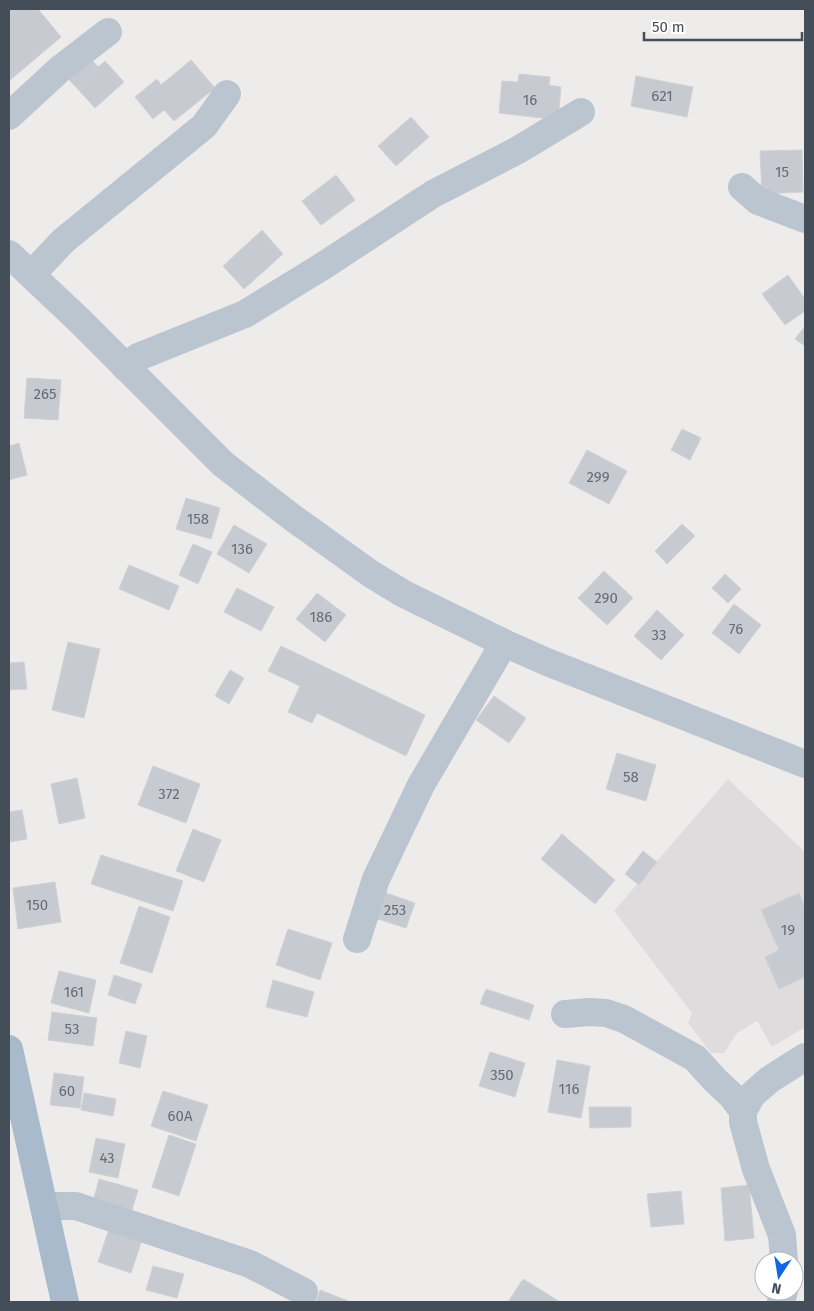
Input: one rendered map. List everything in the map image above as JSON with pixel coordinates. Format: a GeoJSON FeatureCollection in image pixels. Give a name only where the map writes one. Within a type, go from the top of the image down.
{"type":"FeatureCollection","features":[{"type":"Feature","properties":{"kind":"main road"},"geometry":{"type":"LineString","coordinates":[[9,1049],[65,1302]]}},
{"type":"Feature","properties":{"kind":"street"},"geometry":{"type":"LineString","coordinates":[[9,116],[60,69],[108,32]]}},
{"type":"Feature","properties":{"kind":"street"},"geometry":{"type":"LineString","coordinates":[[32,274],[63,241],[204,126],[227,94]]}},
{"type":"Feature","properties":{"kind":"street"},"geometry":{"type":"LineString","coordinates":[[125,367],[138,357],[244,314],[326,264],[433,194],[518,150],[580,112]]}},
{"type":"Feature","properties":{"kind":"street"},"geometry":{"type":"LineString","coordinates":[[742,187],[758,201],[805,219]]}},
{"type":"Feature","properties":{"kind":"street"},"geometry":{"type":"LineString","coordinates":[[9,254],[81,322],[223,464],[293,518],[371,574],[404,594],[547,662],[805,764]]}},
{"type":"Feature","properties":{"kind":"street"},"geometry":{"type":"LineString","coordinates":[[357,938],[376,880],[421,786],[504,643]]}},
{"type":"Feature","properties":{"kind":"street"},"geometry":{"type":"LineString","coordinates":[[565,1014],[606,1013],[624,1020],[694,1058],[732,1096],[742,1111],[743,1122],[756,1169],[782,1235],[783,1251]]}},
{"type":"Feature","properties":{"kind":"street"},"geometry":{"type":"LineString","coordinates":[[742,1111],[752,1095],[768,1080],[805,1057]]}},
{"type":"Feature","properties":{"kind":"street"},"geometry":{"type":"LineString","coordinates":[[44,1206],[76,1206],[250,1264],[304,1292]]}},
{"type":"Feature","properties":{"kind":"shaded area"},"geometry":{"type":"Polygon","coordinates":[[[728,779],[805,852],[805,1027],[772,1047],[757,1021],[737,1033],[724,1053],[711,1053],[688,1023],[692,1013],[614,911],[728,779]]]}},
{"type":"Feature","properties":{"kind":"building"},"geometry":{"type":"Polygon","coordinates":[[[9,9],[38,9],[61,37],[9,81],[9,9]]]}},
{"type":"Feature","properties":{"kind":"building"},"geometry":{"type":"Polygon","coordinates":[[[85,52],[98,67],[76,87],[62,73],[85,52]]]}},
{"type":"Feature","properties":{"kind":"building"},"geometry":{"type":"Polygon","coordinates":[[[191,60],[215,88],[174,121],[164,110],[153,119],[135,97],[157,79],[161,85],[191,60]]]}},
{"type":"Feature","properties":{"kind":"building"},"geometry":{"type":"Polygon","coordinates":[[[105,61],[124,82],[95,108],[76,87],[105,61]]]}},
{"type":"Feature","properties":{"kind":"building"},"geometry":{"type":"Polygon","coordinates":[[[519,74],[550,77],[549,85],[561,87],[558,120],[499,113],[502,81],[518,82],[519,74]]]}},
{"type":"Feature","properties":{"kind":"building"},"geometry":{"type":"Polygon","coordinates":[[[636,76],[693,87],[687,117],[631,106],[636,76]]]}},
{"type":"Feature","properties":{"kind":"building"},"geometry":{"type":"Polygon","coordinates":[[[411,117],[429,137],[396,166],[378,146],[411,117]]]}},
{"type":"Feature","properties":{"kind":"building"},"geometry":{"type":"Polygon","coordinates":[[[802,150],[803,192],[762,194],[760,151],[802,150]]]}},
{"type":"Feature","properties":{"kind":"building"},"geometry":{"type":"Polygon","coordinates":[[[336,175],[355,200],[321,225],[302,201],[336,175]]]}},
{"type":"Feature","properties":{"kind":"building"},"geometry":{"type":"Polygon","coordinates":[[[262,230],[283,254],[244,289],[223,266],[262,230]]]}},
{"type":"Feature","properties":{"kind":"building"},"geometry":{"type":"Polygon","coordinates":[[[788,275],[805,299],[805,311],[785,325],[762,294],[788,275]]]}},
{"type":"Feature","properties":{"kind":"building"},"geometry":{"type":"Polygon","coordinates":[[[805,326],[805,346],[795,339],[805,326]]]}},
{"type":"Feature","properties":{"kind":"building"},"geometry":{"type":"Polygon","coordinates":[[[27,378],[61,380],[58,420],[24,418],[27,378]]]}},
{"type":"Feature","properties":{"kind":"building"},"geometry":{"type":"Polygon","coordinates":[[[682,429],[701,438],[690,460],[671,450],[682,429]]]}},
{"type":"Feature","properties":{"kind":"building"},"geometry":{"type":"Polygon","coordinates":[[[19,443],[27,475],[9,480],[9,446],[19,443]]]}},
{"type":"Feature","properties":{"kind":"building"},"geometry":{"type":"Polygon","coordinates":[[[587,450],[627,471],[609,504],[569,483],[587,450]]]}},
{"type":"Feature","properties":{"kind":"building"},"geometry":{"type":"Polygon","coordinates":[[[186,498],[220,508],[211,539],[176,529],[186,498]]]}},
{"type":"Feature","properties":{"kind":"building"},"geometry":{"type":"Polygon","coordinates":[[[682,524],[695,536],[667,564],[655,551],[682,524]]]}},
{"type":"Feature","properties":{"kind":"building"},"geometry":{"type":"Polygon","coordinates":[[[234,525],[267,544],[249,573],[217,554],[234,525]]]}},
{"type":"Feature","properties":{"kind":"building"},"geometry":{"type":"Polygon","coordinates":[[[193,544],[212,552],[198,584],[179,575],[193,544]]]}},
{"type":"Feature","properties":{"kind":"building"},"geometry":{"type":"Polygon","coordinates":[[[129,565],[179,586],[169,610],[119,589],[129,565]]]}},
{"type":"Feature","properties":{"kind":"building"},"geometry":{"type":"Polygon","coordinates":[[[604,571],[633,598],[607,625],[578,598],[604,571]]]}},
{"type":"Feature","properties":{"kind":"building"},"geometry":{"type":"Polygon","coordinates":[[[725,574],[741,589],[728,603],[712,588],[725,574]]]}},
{"type":"Feature","properties":{"kind":"building"},"geometry":{"type":"Polygon","coordinates":[[[237,588],[274,607],[261,631],[224,612],[237,588]]]}},
{"type":"Feature","properties":{"kind":"building"},"geometry":{"type":"Polygon","coordinates":[[[317,593],[346,615],[325,642],[296,619],[317,593]]]}},
{"type":"Feature","properties":{"kind":"building"},"geometry":{"type":"Polygon","coordinates":[[[734,604],[761,625],[739,654],[712,633],[734,604]]]}},
{"type":"Feature","properties":{"kind":"building"},"geometry":{"type":"Polygon","coordinates":[[[657,610],[684,635],[661,660],[634,636],[657,610]]]}},
{"type":"Feature","properties":{"kind":"building"},"geometry":{"type":"Polygon","coordinates":[[[68,642],[100,649],[84,718],[52,710],[68,642]]]}},
{"type":"Feature","properties":{"kind":"building"},"geometry":{"type":"Polygon","coordinates":[[[281,646],[425,715],[406,756],[317,713],[312,723],[288,712],[300,686],[268,671],[281,646]]]}},
{"type":"Feature","properties":{"kind":"building"},"geometry":{"type":"Polygon","coordinates":[[[24,662],[27,689],[9,690],[9,663],[24,662]]]}},
{"type":"Feature","properties":{"kind":"building"},"geometry":{"type":"Polygon","coordinates":[[[230,670],[244,678],[229,704],[215,696],[230,670]]]}},
{"type":"Feature","properties":{"kind":"building"},"geometry":{"type":"Polygon","coordinates":[[[494,696],[526,718],[509,743],[476,720],[494,696]]]}},
{"type":"Feature","properties":{"kind":"building"},"geometry":{"type":"Polygon","coordinates":[[[617,753],[656,765],[646,801],[606,789],[617,753]]]}},
{"type":"Feature","properties":{"kind":"building"},"geometry":{"type":"Polygon","coordinates":[[[153,766],[200,784],[186,823],[138,805],[153,766]]]}},
{"type":"Feature","properties":{"kind":"building"},"geometry":{"type":"Polygon","coordinates":[[[77,778],[85,818],[59,824],[51,784],[77,778]]]}},
{"type":"Feature","properties":{"kind":"building"},"geometry":{"type":"Polygon","coordinates":[[[22,810],[27,839],[9,842],[9,812],[22,810]]]}},
{"type":"Feature","properties":{"kind":"building"},"geometry":{"type":"Polygon","coordinates":[[[193,829],[221,840],[204,882],[176,871],[193,829]]]}},
{"type":"Feature","properties":{"kind":"building"},"geometry":{"type":"Polygon","coordinates":[[[562,834],[615,880],[595,904],[541,859],[562,834]]]}},
{"type":"Feature","properties":{"kind":"building"},"geometry":{"type":"Polygon","coordinates":[[[643,851],[657,862],[639,885],[625,874],[643,851]]]}},
{"type":"Feature","properties":{"kind":"building"},"geometry":{"type":"Polygon","coordinates":[[[101,855],[183,881],[173,911],[91,884],[101,855]]]}},
{"type":"Feature","properties":{"kind":"building"},"geometry":{"type":"Polygon","coordinates":[[[55,882],[61,922],[18,929],[13,888],[55,882]]]}},
{"type":"Feature","properties":{"kind":"building"},"geometry":{"type":"Polygon","coordinates":[[[383,892],[415,903],[406,928],[375,918],[383,892]]]}},
{"type":"Feature","properties":{"kind":"building"},"geometry":{"type":"Polygon","coordinates":[[[799,893],[805,908],[805,977],[779,989],[765,957],[779,950],[761,910],[799,893]]]}},
{"type":"Feature","properties":{"kind":"building"},"geometry":{"type":"Polygon","coordinates":[[[139,906],[170,917],[152,973],[120,963],[139,906]]]}},
{"type":"Feature","properties":{"kind":"building"},"geometry":{"type":"Polygon","coordinates":[[[288,929],[332,943],[320,980],[276,965],[288,929]]]}},
{"type":"Feature","properties":{"kind":"building"},"geometry":{"type":"Polygon","coordinates":[[[59,971],[96,980],[89,1013],[51,1003],[59,971]]]}},
{"type":"Feature","properties":{"kind":"building"},"geometry":{"type":"Polygon","coordinates":[[[114,975],[142,984],[135,1004],[108,995],[114,975]]]}},
{"type":"Feature","properties":{"kind":"building"},"geometry":{"type":"Polygon","coordinates":[[[273,980],[314,992],[307,1017],[266,1007],[273,980]]]}},
{"type":"Feature","properties":{"kind":"building"},"geometry":{"type":"Polygon","coordinates":[[[486,989],[534,1005],[529,1020],[480,1004],[486,989]]]}},
{"type":"Feature","properties":{"kind":"building"},"geometry":{"type":"Polygon","coordinates":[[[52,1012],[97,1018],[93,1046],[48,1040],[52,1012]]]}},
{"type":"Feature","properties":{"kind":"building"},"geometry":{"type":"Polygon","coordinates":[[[126,1031],[147,1036],[140,1068],[119,1063],[126,1031]]]}},
{"type":"Feature","properties":{"kind":"building"},"geometry":{"type":"Polygon","coordinates":[[[490,1052],[525,1063],[515,1097],[479,1086],[490,1052]]]}},
{"type":"Feature","properties":{"kind":"building"},"geometry":{"type":"Polygon","coordinates":[[[557,1060],[590,1066],[581,1118],[548,1112],[557,1060]]]}},
{"type":"Feature","properties":{"kind":"building"},"geometry":{"type":"Polygon","coordinates":[[[54,1073],[84,1077],[80,1108],[50,1105],[54,1073]]]}},
{"type":"Feature","properties":{"kind":"building"},"geometry":{"type":"Polygon","coordinates":[[[163,1091],[208,1105],[196,1141],[151,1126],[163,1091]]]}},
{"type":"Feature","properties":{"kind":"building"},"geometry":{"type":"Polygon","coordinates":[[[84,1093],[116,1099],[113,1116],[81,1110],[84,1093]]]}},
{"type":"Feature","properties":{"kind":"building"},"geometry":{"type":"Polygon","coordinates":[[[589,1107],[631,1107],[631,1127],[590,1128],[589,1107]]]}},
{"type":"Feature","properties":{"kind":"building"},"geometry":{"type":"Polygon","coordinates":[[[169,1135],[196,1144],[179,1196],[152,1187],[169,1135]]]}},
{"type":"Feature","properties":{"kind":"building"},"geometry":{"type":"Polygon","coordinates":[[[96,1138],[125,1144],[118,1178],[89,1172],[96,1138]]]}},
{"type":"Feature","properties":{"kind":"building"},"geometry":{"type":"Polygon","coordinates":[[[99,1179],[138,1190],[132,1210],[94,1198],[99,1179]]]}},
{"type":"Feature","properties":{"kind":"building"},"geometry":{"type":"Polygon","coordinates":[[[749,1185],[754,1238],[725,1241],[721,1188],[749,1185]]]}},
{"type":"Feature","properties":{"kind":"building"},"geometry":{"type":"Polygon","coordinates":[[[681,1191],[684,1224],[651,1227],[647,1194],[681,1191]]]}},
{"type":"Feature","properties":{"kind":"building"},"geometry":{"type":"Polygon","coordinates":[[[110,1226],[143,1237],[131,1273],[98,1262],[110,1226]]]}},
{"type":"Feature","properties":{"kind":"building"},"geometry":{"type":"Polygon","coordinates":[[[153,1266],[184,1274],[177,1298],[146,1290],[153,1266]]]}},
{"type":"Feature","properties":{"kind":"building"},"geometry":{"type":"Polygon","coordinates":[[[523,1279],[560,1302],[508,1302],[523,1279]]]}},
{"type":"Feature","properties":{"kind":"building"},"geometry":{"type":"Polygon","coordinates":[[[320,1290],[348,1301],[316,1302],[320,1290]]]}}]}
